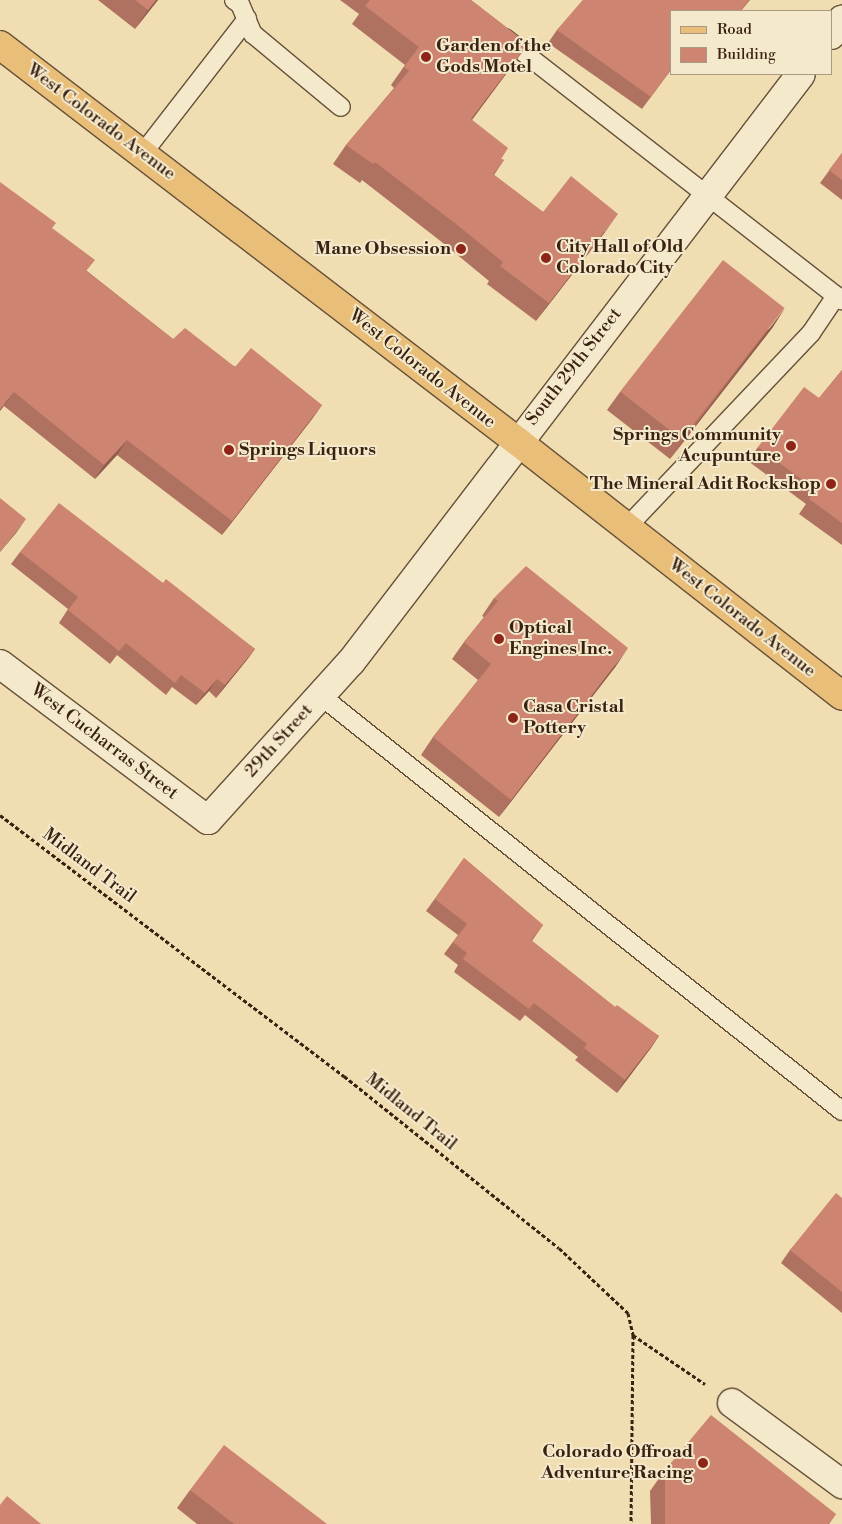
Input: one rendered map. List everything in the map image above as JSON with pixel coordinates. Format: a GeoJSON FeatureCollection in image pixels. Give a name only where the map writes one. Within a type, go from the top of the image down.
{"type":"FeatureCollection","features":[{"type":"Feature","properties":{"kind":"main road","name":"West Colorado Avenue"},"geometry":{"type":"LineString","coordinates":[[0,44],[517,441],[842,696]]}},
{"type":"Feature","properties":{"kind":"street"},"geometry":{"type":"LineString","coordinates":[[832,34],[842,20]]}},
{"type":"Feature","properties":{"kind":"street","name":"South 29th Street"},"geometry":{"type":"LineString","coordinates":[[351,662],[517,441],[800,75]]}},
{"type":"Feature","properties":{"kind":"street","name":"29th Street"},"geometry":{"type":"LineString","coordinates":[[208,820],[351,662]]}},
{"type":"Feature","properties":{"kind":"street","name":"West Cucharras Street"},"geometry":{"type":"LineString","coordinates":[[0,664],[208,820]]}},
{"type":"Feature","properties":{"kind":"street"},"geometry":{"type":"LineString","coordinates":[[732,1403],[842,1484]]}},
{"type":"Feature","properties":{"kind":"lane"},"geometry":{"type":"LineString","coordinates":[[234,0],[247,19],[253,34],[341,107]]}},
{"type":"Feature","properties":{"kind":"lane"},"geometry":{"type":"LineString","coordinates":[[143,153],[247,19]]}},
{"type":"Feature","properties":{"kind":"lane"},"geometry":{"type":"LineString","coordinates":[[488,24],[839,298],[811,333],[627,527]]}},
{"type":"Feature","properties":{"kind":"lane"},"geometry":{"type":"LineString","coordinates":[[321,696],[842,1111]]}},
{"type":"Feature","properties":{"kind":"path","name":"Midland Trail"},"geometry":{"type":"LineString","coordinates":[[0,815],[344,1076],[559,1248],[628,1312],[632,1335],[631,1524]]}},
{"type":"Feature","properties":{"kind":"path"},"geometry":{"type":"LineString","coordinates":[[632,1335],[732,1403]]}},
{"type":"Feature","properties":{"kind":"building"},"geometry":{"type":"Polygon","coordinates":[[[135,0],[156,0],[148,10],[135,0]]]}},
{"type":"Feature","properties":{"kind":"building"},"geometry":{"type":"Polygon","coordinates":[[[370,0],[471,0],[528,44],[471,119],[508,148],[501,159],[504,160],[493,174],[543,212],[571,176],[618,214],[549,303],[500,266],[503,262],[456,224],[375,162],[373,164],[346,145],[409,71],[404,67],[419,47],[365,6],[370,0]]]}},
{"type":"Feature","properties":{"kind":"building"},"geometry":{"type":"Polygon","coordinates":[[[583,0],[749,0],[741,10],[670,10],[670,70],[651,97],[557,30],[583,0]]]}},
{"type":"Feature","properties":{"kind":"building"},"geometry":{"type":"Polygon","coordinates":[[[842,153],[842,180],[829,170],[842,153]]]}},
{"type":"Feature","properties":{"kind":"building"},"geometry":{"type":"Polygon","coordinates":[[[0,182],[56,223],[52,228],[95,260],[86,271],[173,339],[185,328],[235,367],[251,348],[322,405],[232,521],[127,440],[104,465],[14,392],[0,409],[0,182]]]}},
{"type":"Feature","properties":{"kind":"building"},"geometry":{"type":"Polygon","coordinates":[[[723,260],[784,308],[682,440],[620,392],[723,260]]]}},
{"type":"Feature","properties":{"kind":"building"},"geometry":{"type":"Polygon","coordinates":[[[842,370],[842,523],[809,499],[816,490],[758,447],[804,387],[819,398],[842,370]]]}},
{"type":"Feature","properties":{"kind":"building"},"geometry":{"type":"Polygon","coordinates":[[[0,498],[26,519],[0,551],[0,498]]]}},
{"type":"Feature","properties":{"kind":"building"},"geometry":{"type":"Polygon","coordinates":[[[59,503],[163,583],[166,579],[255,649],[225,685],[217,679],[205,693],[181,675],[175,683],[126,643],[119,651],[68,610],[78,597],[20,552],[59,503]]]}},
{"type":"Feature","properties":{"kind":"building","name":"Casa Cristal Pottery"},"geometry":{"type":"Polygon","coordinates":[[[526,566],[628,648],[511,800],[433,737],[491,664],[464,642],[498,601],[494,598],[526,566]]]}},
{"type":"Feature","properties":{"kind":"building"},"geometry":{"type":"Polygon","coordinates":[[[464,858],[543,925],[531,940],[615,1007],[617,1005],[659,1036],[625,1080],[584,1048],[587,1044],[534,1003],[529,1009],[463,959],[467,953],[453,942],[467,924],[435,899],[464,858]]]}},
{"type":"Feature","properties":{"kind":"building"},"geometry":{"type":"Polygon","coordinates":[[[836,1193],[842,1198],[842,1292],[790,1250],[836,1193]]]}},
{"type":"Feature","properties":{"kind":"building","name":"Colorado Offroad Adventure Racing"},"geometry":{"type":"Polygon","coordinates":[[[711,1415],[836,1514],[828,1524],[665,1524],[665,1470],[711,1415]]]}},
{"type":"Feature","properties":{"kind":"building"},"geometry":{"type":"Polygon","coordinates":[[[224,1445],[327,1524],[234,1524],[190,1490],[224,1445]]]}},
{"type":"Feature","properties":{"kind":"building"},"geometry":{"type":"Polygon","coordinates":[[[7,1496],[41,1524],[0,1524],[0,1505],[7,1496]]]}},
{"type":"Feature","properties":{"kind":"place","name":"Garden of the Gods Motel"},"geometry":{"type":"Point","coordinates":[426,57]}},
{"type":"Feature","properties":{"kind":"place","name":"Mane Obsession"},"geometry":{"type":"Point","coordinates":[461,249]}},
{"type":"Feature","properties":{"kind":"place","name":"City Hall of Old Colorado City"},"geometry":{"type":"Point","coordinates":[546,258]}},
{"type":"Feature","properties":{"kind":"place","name":"Springs Community Acupunture"},"geometry":{"type":"Point","coordinates":[791,446]}},
{"type":"Feature","properties":{"kind":"place","name":"Springs Liquors"},"geometry":{"type":"Point","coordinates":[229,450]}},
{"type":"Feature","properties":{"kind":"place","name":"The Mineral Adit Rockshop"},"geometry":{"type":"Point","coordinates":[831,484]}},
{"type":"Feature","properties":{"kind":"place","name":"Optical Engines Inc."},"geometry":{"type":"Point","coordinates":[499,639]}},
{"type":"Feature","properties":{"kind":"place","name":"Casa Cristal Pottery"},"geometry":{"type":"Point","coordinates":[513,718]}},
{"type":"Feature","properties":{"kind":"place","name":"Colorado Offroad Adventure Racing"},"geometry":{"type":"Point","coordinates":[703,1463]}}]}
